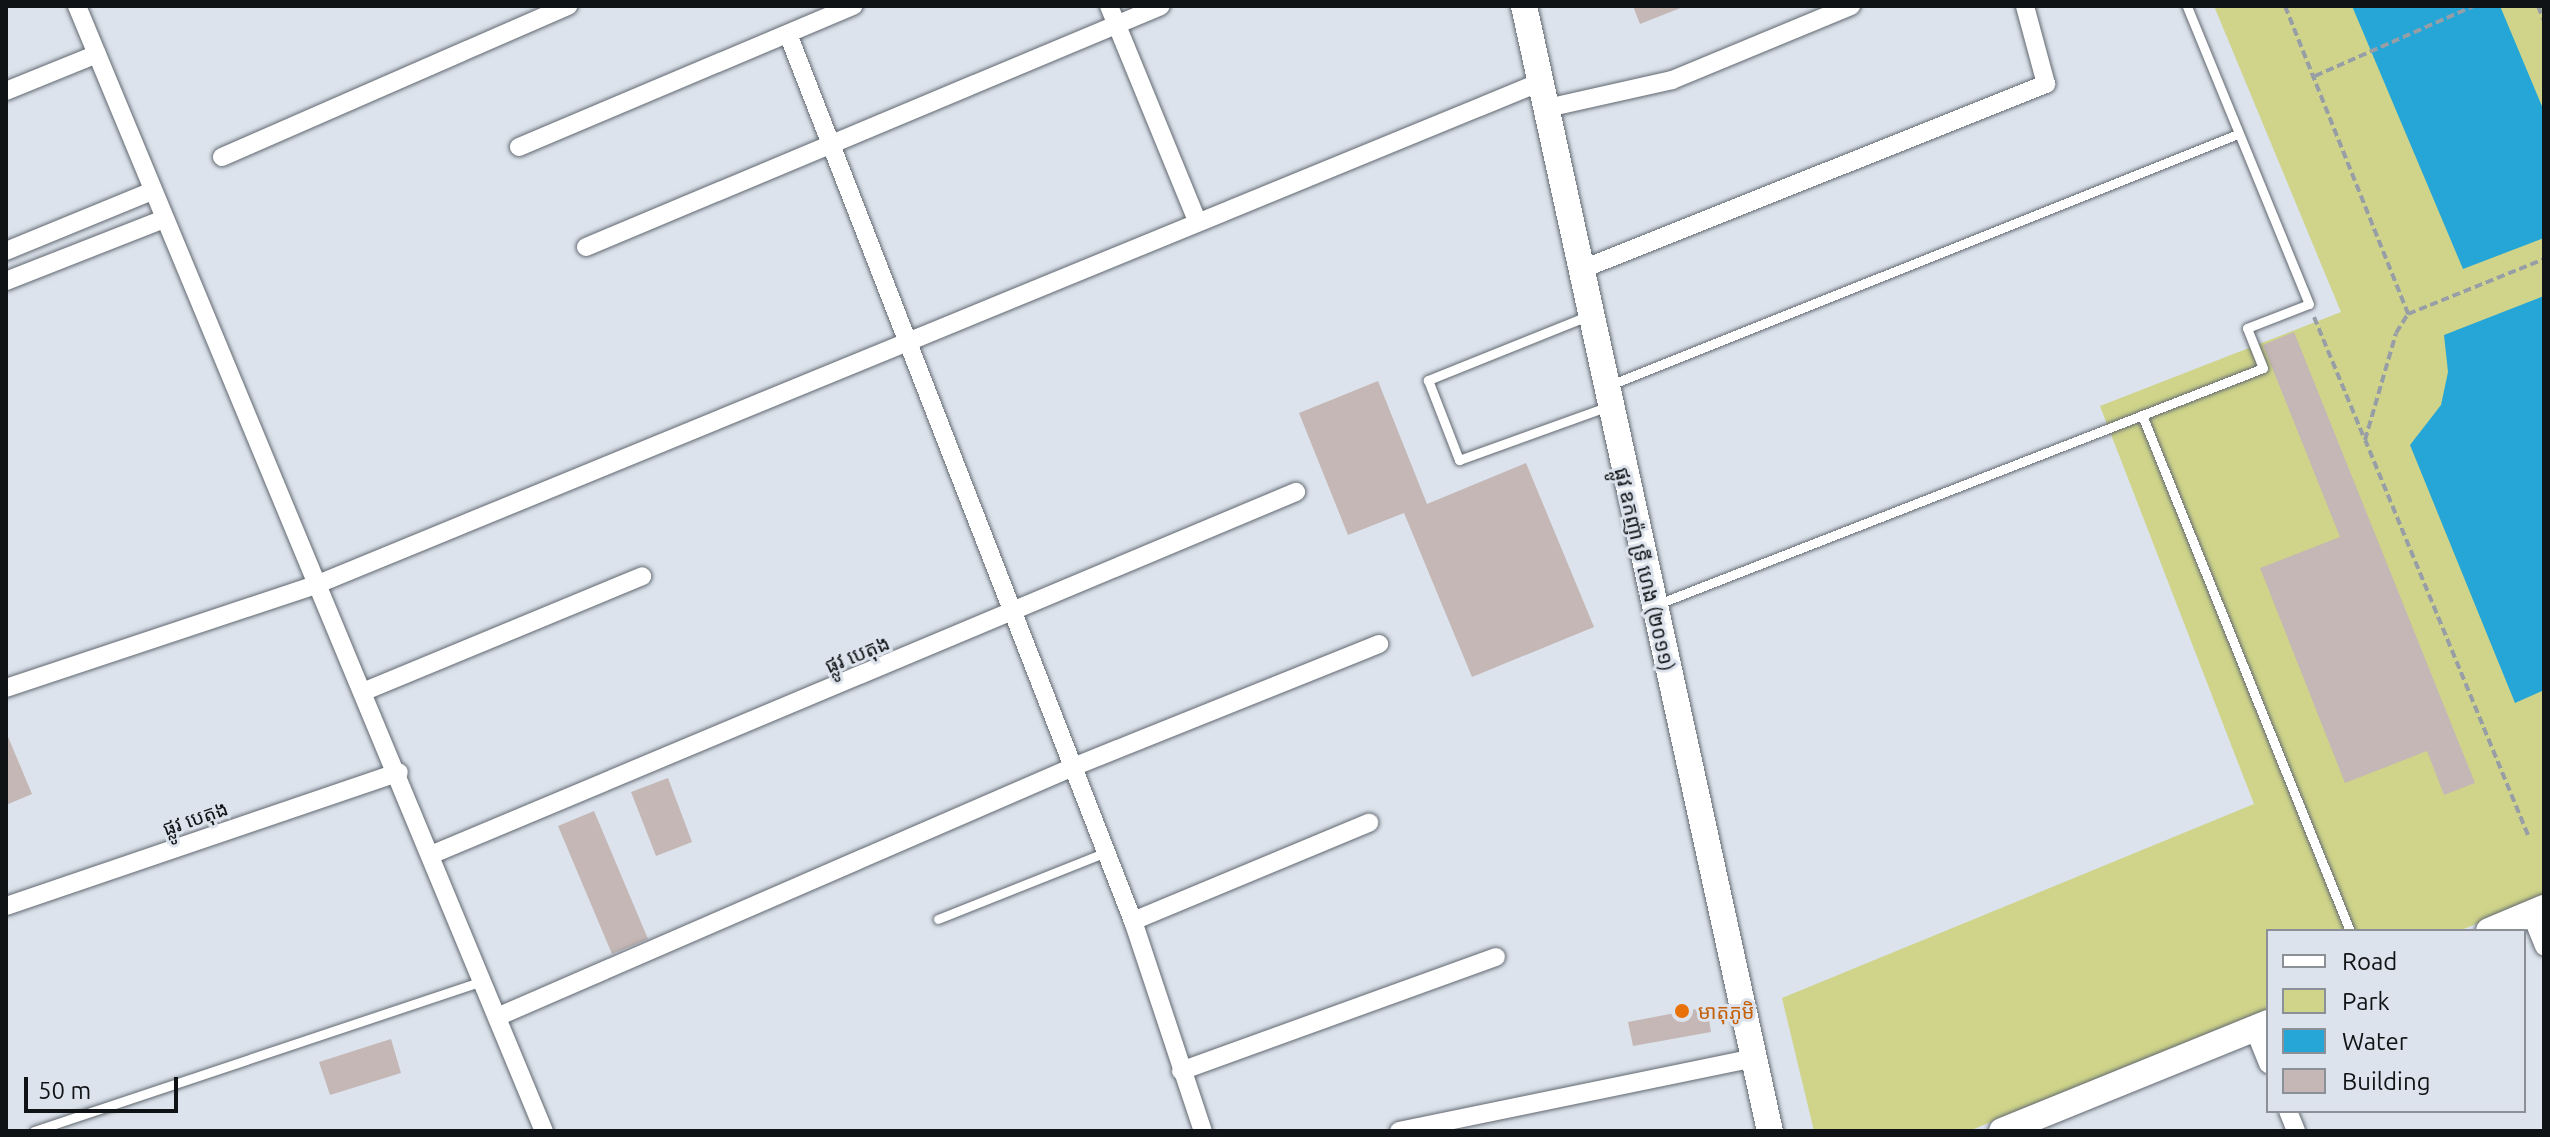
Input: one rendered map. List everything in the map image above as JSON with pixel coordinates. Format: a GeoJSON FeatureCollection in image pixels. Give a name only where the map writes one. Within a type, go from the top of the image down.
{"type":"FeatureCollection","features":[{"type":"Feature","properties":{"kind":"main road","name":"ផ្លូវ ឧកញ៉ា ទ្រី ហេង (២០១១)"},"geometry":{"type":"LineString","coordinates":[[1524,6],[1606,396],[1770,1131]]}},
{"type":"Feature","properties":{"kind":"main road"},"geometry":{"type":"LineString","coordinates":[[2494,929],[2537,911]]}},
{"type":"Feature","properties":{"kind":"main road"},"geometry":{"type":"LineString","coordinates":[[2002,1131],[2261,1026]]}},
{"type":"Feature","properties":{"kind":"street"},"geometry":{"type":"LineString","coordinates":[[77,6],[152,191],[399,772],[544,1131]]}},
{"type":"Feature","properties":{"kind":"street"},"geometry":{"type":"LineString","coordinates":[[222,157],[568,6]]}},
{"type":"Feature","properties":{"kind":"street"},"geometry":{"type":"LineString","coordinates":[[519,147],[853,6]]}},
{"type":"Feature","properties":{"kind":"street"},"geometry":{"type":"LineString","coordinates":[[1109,6],[1197,221]]}},
{"type":"Feature","properties":{"kind":"street"},"geometry":{"type":"LineString","coordinates":[[586,247],[1161,6]]}},
{"type":"Feature","properties":{"kind":"street"},"geometry":{"type":"LineString","coordinates":[[1547,108],[1672,80],[1851,6]]}},
{"type":"Feature","properties":{"kind":"street"},"geometry":{"type":"LineString","coordinates":[[1580,270],[2046,84],[2025,6]]}},
{"type":"Feature","properties":{"kind":"street"},"geometry":{"type":"LineString","coordinates":[[788,34],[1133,921],[1203,1131]]}},
{"type":"Feature","properties":{"kind":"street"},"geometry":{"type":"LineString","coordinates":[[6,91],[97,54]]}},
{"type":"Feature","properties":{"kind":"street"},"geometry":{"type":"LineString","coordinates":[[6,688],[318,584],[906,338],[1541,82]]}},
{"type":"Feature","properties":{"kind":"street"},"geometry":{"type":"LineString","coordinates":[[6,251],[152,191]]}},
{"type":"Feature","properties":{"kind":"street"},"geometry":{"type":"LineString","coordinates":[[6,281],[164,219]]}},
{"type":"Feature","properties":{"kind":"street","name":"ផ្លូវ បេតុង"},"geometry":{"type":"LineString","coordinates":[[433,854],[1014,613],[1296,492]]}},
{"type":"Feature","properties":{"kind":"street"},"geometry":{"type":"LineString","coordinates":[[365,691],[642,576]]}},
{"type":"Feature","properties":{"kind":"street"},"geometry":{"type":"LineString","coordinates":[[497,1017],[1073,767],[1379,644]]}},
{"type":"Feature","properties":{"kind":"street","name":"ផ្លូវ បេតុង"},"geometry":{"type":"LineString","coordinates":[[6,906],[399,772]]}},
{"type":"Feature","properties":{"kind":"street"},"geometry":{"type":"LineString","coordinates":[[1133,921],[1369,823]]}},
{"type":"Feature","properties":{"kind":"street"},"geometry":{"type":"LineString","coordinates":[[2537,911],[2544,946]]}},
{"type":"Feature","properties":{"kind":"street"},"geometry":{"type":"LineString","coordinates":[[1181,1071],[1496,957]]}},
{"type":"Feature","properties":{"kind":"street"},"geometry":{"type":"LineString","coordinates":[[2261,1026],[2266,1053]]}},
{"type":"Feature","properties":{"kind":"street"},"geometry":{"type":"LineString","coordinates":[[1399,1131],[1754,1058]]}},
{"type":"Feature","properties":{"kind":"lane"},"geometry":{"type":"LineString","coordinates":[[1654,606],[2263,368],[2247,328],[2309,304],[2187,6]]}},
{"type":"Feature","properties":{"kind":"lane"},"geometry":{"type":"LineString","coordinates":[[1590,315],[1428,380],[1459,460],[1569,420],[1606,396],[2238,134]]}},
{"type":"Feature","properties":{"kind":"lane"},"geometry":{"type":"LineString","coordinates":[[2142,415],[2349,929]]}},
{"type":"Feature","properties":{"kind":"lane"},"geometry":{"type":"LineString","coordinates":[[938,919],[1106,852]]}},
{"type":"Feature","properties":{"kind":"lane"},"geometry":{"type":"LineString","coordinates":[[34,1131],[482,981]]}},
{"type":"Feature","properties":{"kind":"path"},"geometry":{"type":"LineString","coordinates":[[2285,6],[2408,314]]}},
{"type":"Feature","properties":{"kind":"path"},"geometry":{"type":"LineString","coordinates":[[2315,76],[2474,6]]}},
{"type":"Feature","properties":{"kind":"path"},"geometry":{"type":"LineString","coordinates":[[2538,6],[2544,21]]}},
{"type":"Feature","properties":{"kind":"path"},"geometry":{"type":"LineString","coordinates":[[2365,440],[2396,333],[2408,314],[2544,259]]}},
{"type":"Feature","properties":{"kind":"path"},"geometry":{"type":"LineString","coordinates":[[2309,304],[2528,835]]}},
{"type":"Feature","properties":{"kind":"green space"},"geometry":{"type":"Polygon","coordinates":[[[2214,6],[2544,6],[2544,896],[2464,929],[2266,929],[2266,1010],[1969,1131],[1814,1131],[1782,998],[2254,804],[2100,406],[2341,312],[2214,6]]]}},
{"type":"Feature","properties":{"kind":"water"},"geometry":{"type":"Polygon","coordinates":[[[2352,6],[2500,6],[2544,111],[2544,238],[2463,269],[2352,6]]]}},
{"type":"Feature","properties":{"kind":"water"},"geometry":{"type":"Polygon","coordinates":[[[2544,296],[2544,690],[2515,703],[2410,445],[2441,405],[2448,372],[2444,335],[2544,296]]]}},
{"type":"Feature","properties":{"kind":"building"},"geometry":{"type":"Polygon","coordinates":[[[1633,6],[1683,6],[1683,7],[1640,24],[1633,6]]]}},
{"type":"Feature","properties":{"kind":"building"},"geometry":{"type":"Polygon","coordinates":[[[2294,332],[2475,783],[2444,795],[2427,751],[2345,783],[2260,568],[2340,537],[2263,345],[2294,332]]]}},
{"type":"Feature","properties":{"kind":"building"},"geometry":{"type":"Polygon","coordinates":[[[1378,381],[1427,504],[1526,463],[1594,627],[1472,677],[1404,513],[1348,535],[1299,413],[1378,381]]]}},
{"type":"Feature","properties":{"kind":"building"},"geometry":{"type":"Polygon","coordinates":[[[6,732],[32,794],[6,805],[6,732]]]}},
{"type":"Feature","properties":{"kind":"building"},"geometry":{"type":"Polygon","coordinates":[[[668,778],[692,842],[656,856],[631,792],[668,778]]]}},
{"type":"Feature","properties":{"kind":"building"},"geometry":{"type":"Polygon","coordinates":[[[594,811],[648,939],[612,954],[558,826],[594,811]]]}},
{"type":"Feature","properties":{"kind":"building"},"geometry":{"type":"Polygon","coordinates":[[[1707,1007],[1711,1032],[1633,1046],[1628,1022],[1707,1007]]]}},
{"type":"Feature","properties":{"kind":"building"},"geometry":{"type":"Polygon","coordinates":[[[391,1039],[401,1073],[330,1095],[319,1062],[391,1039]]]}},
{"type":"Feature","properties":{"kind":"place","name":"មាតុភូមិ"},"geometry":{"type":"Point","coordinates":[1682,1011]}}]}
